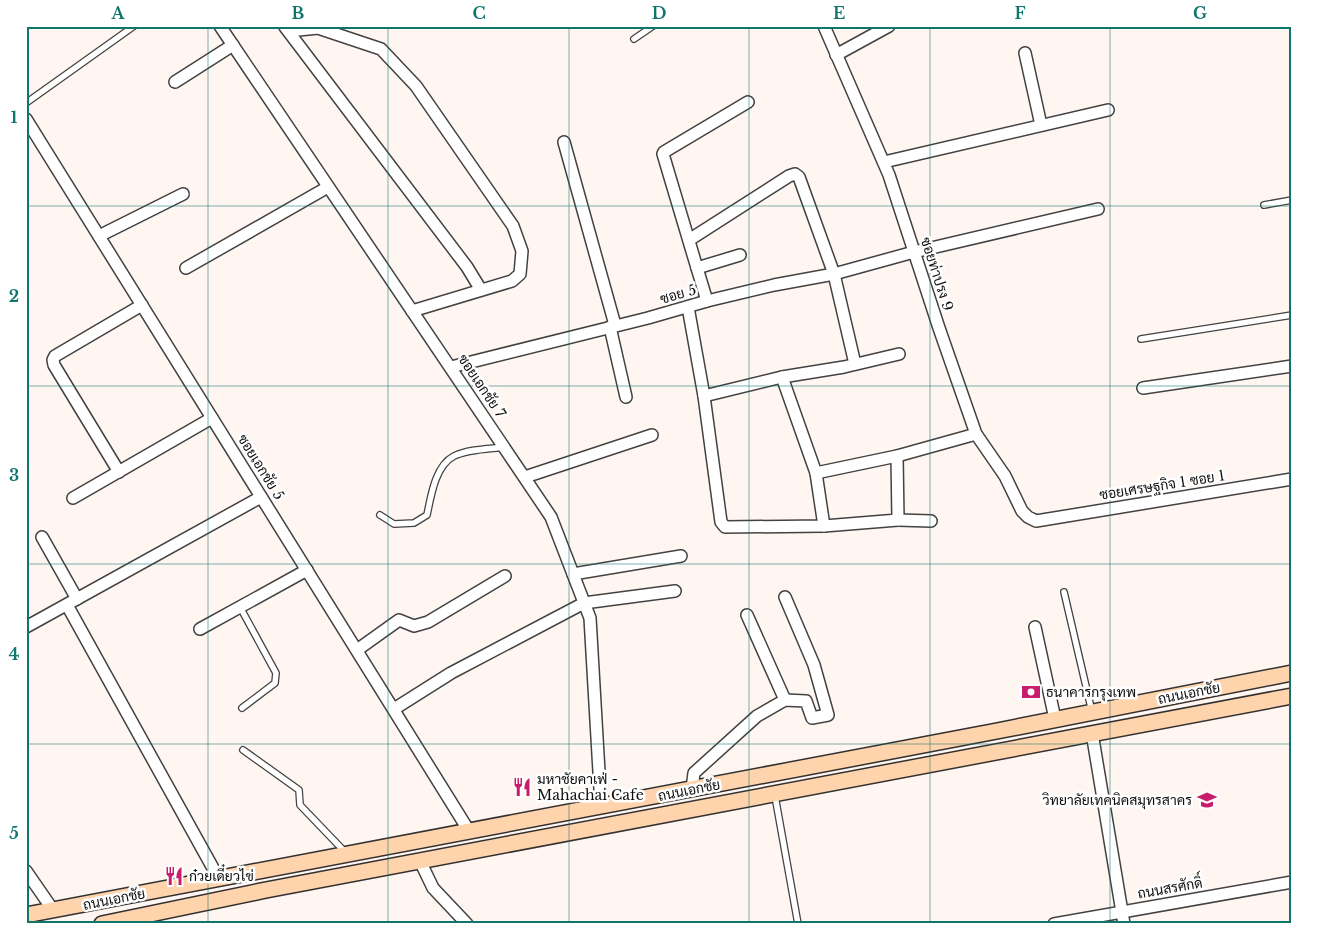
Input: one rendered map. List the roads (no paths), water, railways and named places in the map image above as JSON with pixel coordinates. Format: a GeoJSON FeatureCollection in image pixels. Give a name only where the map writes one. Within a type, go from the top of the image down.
{"type":"FeatureCollection","features":[{"type":"Feature","properties":{"kind":"main road","name":"ถนนเอกชัย"},"geometry":{"type":"LineString","coordinates":[[26,915],[1055,720],[1292,673]]}},
{"type":"Feature","properties":{"kind":"main road","name":"ถนนเอกชัย"},"geometry":{"type":"LineString","coordinates":[[102,924],[420,861],[1292,696]]}},
{"type":"Feature","properties":{"kind":"main road"},"geometry":{"type":"LineString","coordinates":[[219,879],[225,899]]}},
{"type":"Feature","properties":{"kind":"street","name":"ซอยเอกชัย 7"},"geometry":{"type":"LineString","coordinates":[[220,26],[412,311],[452,367],[551,517],[590,618],[601,806]]}},
{"type":"Feature","properties":{"kind":"street","name":"ซอยท่าปรง 9"},"geometry":{"type":"LineString","coordinates":[[824,26],[884,162],[976,434],[1005,476],[1022,511],[1036,521]]}},
{"type":"Feature","properties":{"kind":"street"},"geometry":{"type":"LineString","coordinates":[[836,55],[889,26]]}},
{"type":"Feature","properties":{"kind":"street"},"geometry":{"type":"LineString","coordinates":[[287,29],[318,28],[381,49],[416,86],[513,226],[522,251],[520,274],[512,280],[412,311]]}},
{"type":"Feature","properties":{"kind":"street"},"geometry":{"type":"LineString","coordinates":[[287,29],[467,267],[481,290]]}},
{"type":"Feature","properties":{"kind":"street"},"geometry":{"type":"LineString","coordinates":[[175,82],[233,45]]}},
{"type":"Feature","properties":{"kind":"street"},"geometry":{"type":"LineString","coordinates":[[1025,53],[1041,125]]}},
{"type":"Feature","properties":{"kind":"street"},"geometry":{"type":"LineString","coordinates":[[707,301],[663,154],[748,102]]}},
{"type":"Feature","properties":{"kind":"street"},"geometry":{"type":"LineString","coordinates":[[884,162],[1108,110]]}},
{"type":"Feature","properties":{"kind":"street","name":"ซอยเอกชัย 5"},"geometry":{"type":"LineString","coordinates":[[26,119],[469,831]]}},
{"type":"Feature","properties":{"kind":"street"},"geometry":{"type":"LineString","coordinates":[[564,142],[612,326],[626,397]]}},
{"type":"Feature","properties":{"kind":"street"},"geometry":{"type":"LineString","coordinates":[[689,240],[795,174],[799,177],[834,274],[855,364]]}},
{"type":"Feature","properties":{"kind":"street"},"geometry":{"type":"LineString","coordinates":[[186,268],[328,187]]}},
{"type":"Feature","properties":{"kind":"street"},"geometry":{"type":"LineString","coordinates":[[99,236],[183,194]]}},
{"type":"Feature","properties":{"kind":"street","name":"ซอย 5"},"geometry":{"type":"LineString","coordinates":[[452,367],[707,301],[774,285],[834,274],[914,252],[1098,209]]}},
{"type":"Feature","properties":{"kind":"street"},"geometry":{"type":"LineString","coordinates":[[697,268],[740,255]]}},
{"type":"Feature","properties":{"kind":"street"},"geometry":{"type":"LineString","coordinates":[[119,472],[54,365],[53,360],[55,356],[142,305]]}},
{"type":"Feature","properties":{"kind":"street"},"geometry":{"type":"LineString","coordinates":[[688,307],[704,396],[720,522],[722,525],[824,526],[898,520],[932,521]]}},
{"type":"Feature","properties":{"kind":"street"},"geometry":{"type":"LineString","coordinates":[[704,396],[782,377],[899,354]]}},
{"type":"Feature","properties":{"kind":"street"},"geometry":{"type":"LineString","coordinates":[[1143,388],[1292,366]]}},
{"type":"Feature","properties":{"kind":"street"},"geometry":{"type":"LineString","coordinates":[[782,377],[816,474],[824,526]]}},
{"type":"Feature","properties":{"kind":"street"},"geometry":{"type":"LineString","coordinates":[[73,498],[212,418]]}},
{"type":"Feature","properties":{"kind":"street"},"geometry":{"type":"LineString","coordinates":[[816,474],[897,456],[976,434]]}},
{"type":"Feature","properties":{"kind":"street"},"geometry":{"type":"LineString","coordinates":[[524,477],[652,435]]}},
{"type":"Feature","properties":{"kind":"street"},"geometry":{"type":"LineString","coordinates":[[897,456],[898,520]]}},
{"type":"Feature","properties":{"kind":"street","name":"ซอยเศรษฐกิจ 1 ซอย 1"},"geometry":{"type":"LineString","coordinates":[[1036,521],[1292,480]]}},
{"type":"Feature","properties":{"kind":"street"},"geometry":{"type":"LineString","coordinates":[[26,627],[262,497]]}},
{"type":"Feature","properties":{"kind":"street"},"geometry":{"type":"LineString","coordinates":[[42,538],[72,602],[219,879]]}},
{"type":"Feature","properties":{"kind":"street"},"geometry":{"type":"LineString","coordinates":[[573,574],[681,556]]}},
{"type":"Feature","properties":{"kind":"street"},"geometry":{"type":"LineString","coordinates":[[200,629],[307,570]]}},
{"type":"Feature","properties":{"kind":"street"},"geometry":{"type":"LineString","coordinates":[[357,650],[399,620],[414,626],[428,622],[505,576]]}},
{"type":"Feature","properties":{"kind":"street"},"geometry":{"type":"LineString","coordinates":[[394,709],[452,673],[584,603],[676,591]]}},
{"type":"Feature","properties":{"kind":"street"},"geometry":{"type":"LineString","coordinates":[[692,789],[694,773],[757,716],[784,700],[806,701],[812,718],[828,715],[814,665],[785,597]]}},
{"type":"Feature","properties":{"kind":"street"},"geometry":{"type":"LineString","coordinates":[[747,615],[784,700]]}},
{"type":"Feature","properties":{"kind":"street"},"geometry":{"type":"LineString","coordinates":[[1035,627],[1055,720]]}},
{"type":"Feature","properties":{"kind":"street"},"geometry":{"type":"LineString","coordinates":[[1092,734],[1124,924]]}},
{"type":"Feature","properties":{"kind":"street"},"geometry":{"type":"LineString","coordinates":[[420,861],[433,888],[467,924]]}},
{"type":"Feature","properties":{"kind":"street"},"geometry":{"type":"LineString","coordinates":[[26,871],[53,910]]}},
{"type":"Feature","properties":{"kind":"street","name":"ถนนสรศักดิ์"},"geometry":{"type":"LineString","coordinates":[[1054,924],[1292,882]]}},
{"type":"Feature","properties":{"kind":"lane"},"geometry":{"type":"LineString","coordinates":[[26,103],[134,26]]}},
{"type":"Feature","properties":{"kind":"lane"},"geometry":{"type":"LineString","coordinates":[[634,39],[653,26]]}},
{"type":"Feature","properties":{"kind":"lane"},"geometry":{"type":"LineString","coordinates":[[1264,206],[1292,200]]}},
{"type":"Feature","properties":{"kind":"lane"},"geometry":{"type":"LineString","coordinates":[[1141,339],[1292,315]]}},
{"type":"Feature","properties":{"kind":"lane"},"geometry":{"type":"LineString","coordinates":[[380,515],[394,524],[414,523],[427,515],[430,497],[440,469],[454,456],[476,450],[505,447]]}},
{"type":"Feature","properties":{"kind":"lane"},"geometry":{"type":"LineString","coordinates":[[1064,592],[1092,712]]}},
{"type":"Feature","properties":{"kind":"lane"},"geometry":{"type":"LineString","coordinates":[[240,606],[276,673],[275,683],[242,708]]}},
{"type":"Feature","properties":{"kind":"lane"},"geometry":{"type":"LineString","coordinates":[[243,750],[299,790],[300,806],[348,854]]}},
{"type":"Feature","properties":{"kind":"lane"},"geometry":{"type":"LineString","coordinates":[[774,794],[798,924]]}},
{"type":"Feature","properties":{"kind":"place","name":"ธนาคารกรุงเทพ"},"geometry":{"type":"Point","coordinates":[1031,692]}},
{"type":"Feature","properties":{"kind":"place","name":"มหาชัยคาเฟ่ - Mahachai Cafe"},"geometry":{"type":"Point","coordinates":[522,787]}},
{"type":"Feature","properties":{"kind":"place","name":"วิทยาลัยเทคนิคสมุทรสาคร"},"geometry":{"type":"Point","coordinates":[1207,800]}},
{"type":"Feature","properties":{"kind":"place","name":"ก๋วยเดี๋ยวไข่"},"geometry":{"type":"Point","coordinates":[174,876]}}]}
